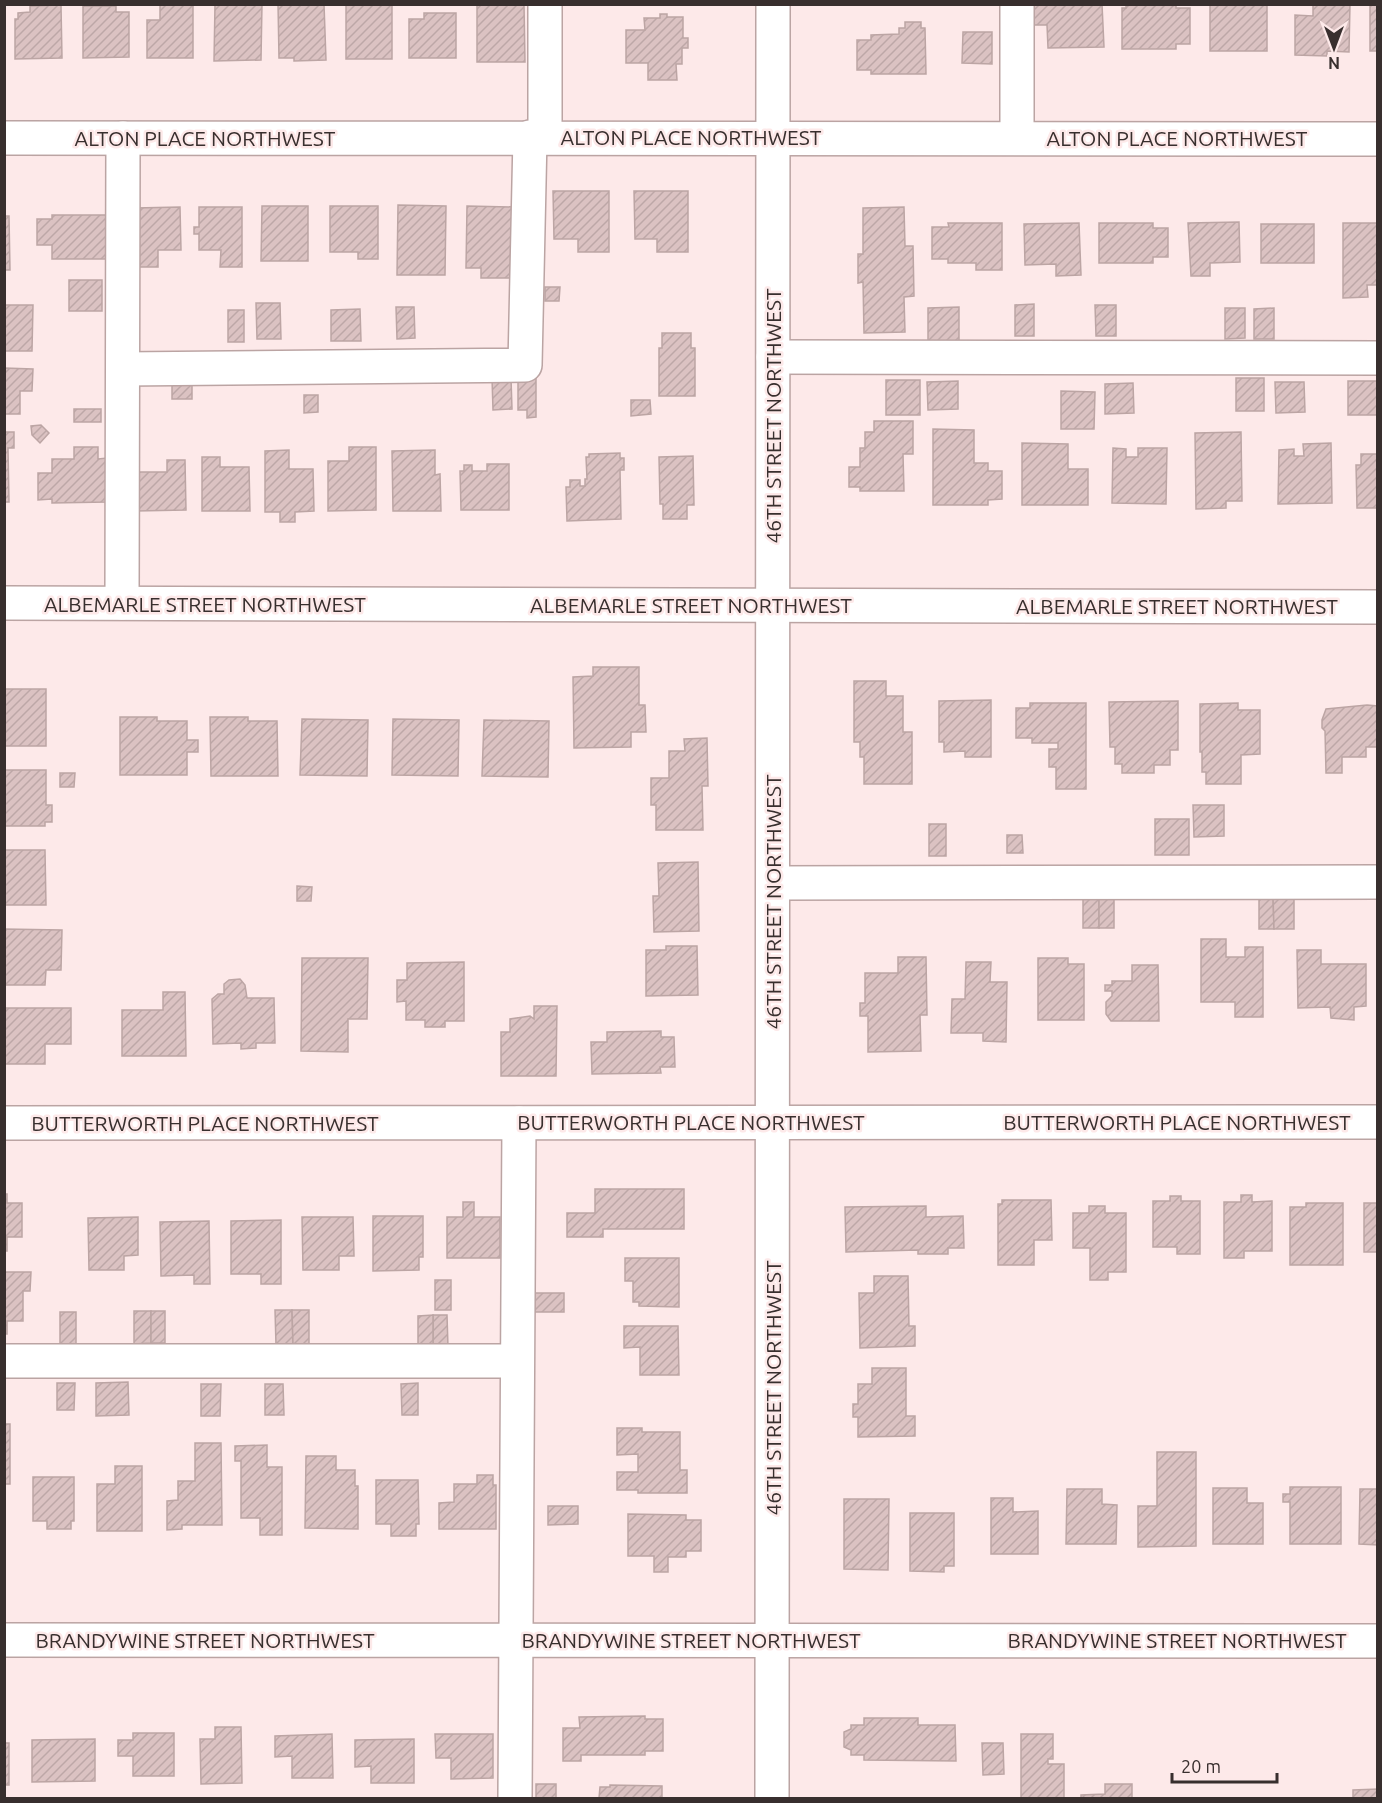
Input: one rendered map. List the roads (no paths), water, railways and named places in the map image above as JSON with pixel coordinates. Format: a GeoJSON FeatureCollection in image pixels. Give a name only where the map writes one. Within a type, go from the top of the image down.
{"type":"FeatureCollection","features":[{"type":"Feature","properties":{"kind":"street"},"geometry":{"type":"LineString","coordinates":[[123,369],[525,364],[545,4]]}},
{"type":"Feature","properties":{"kind":"street","name":"46TH STREET NORTHWEST"},"geometry":{"type":"LineString","coordinates":[[771,1798],[773,4]]}},
{"type":"Feature","properties":{"kind":"street"},"geometry":{"type":"LineString","coordinates":[[1017,4],[1017,137]]}},
{"type":"Feature","properties":{"kind":"street","name":"ALTON PLACE NORTHWEST"},"geometry":{"type":"LineString","coordinates":[[4,138],[1377,139]]}},
{"type":"Feature","properties":{"kind":"street"},"geometry":{"type":"LineString","coordinates":[[122,603],[123,138]]}},
{"type":"Feature","properties":{"kind":"street"},"geometry":{"type":"LineString","coordinates":[[772,357],[1377,358]]}},
{"type":"Feature","properties":{"kind":"street","name":"ALBEMARLE STREET NORTHWEST"},"geometry":{"type":"LineString","coordinates":[[4,603],[1377,607]]}},
{"type":"Feature","properties":{"kind":"street"},"geometry":{"type":"LineString","coordinates":[[773,883],[1377,882]]}},
{"type":"Feature","properties":{"kind":"street","name":"BUTTERWORTH PLACE NORTHWEST"},"geometry":{"type":"LineString","coordinates":[[4,1123],[1377,1122]]}},
{"type":"Feature","properties":{"kind":"street"},"geometry":{"type":"LineString","coordinates":[[515,1798],[519,1123]]}},
{"type":"Feature","properties":{"kind":"street"},"geometry":{"type":"LineString","coordinates":[[4,1361],[518,1361]]}},
{"type":"Feature","properties":{"kind":"street","name":"BRANDYWINE STREET NORTHWEST"},"geometry":{"type":"LineString","coordinates":[[4,1640],[1377,1641]]}}]}
